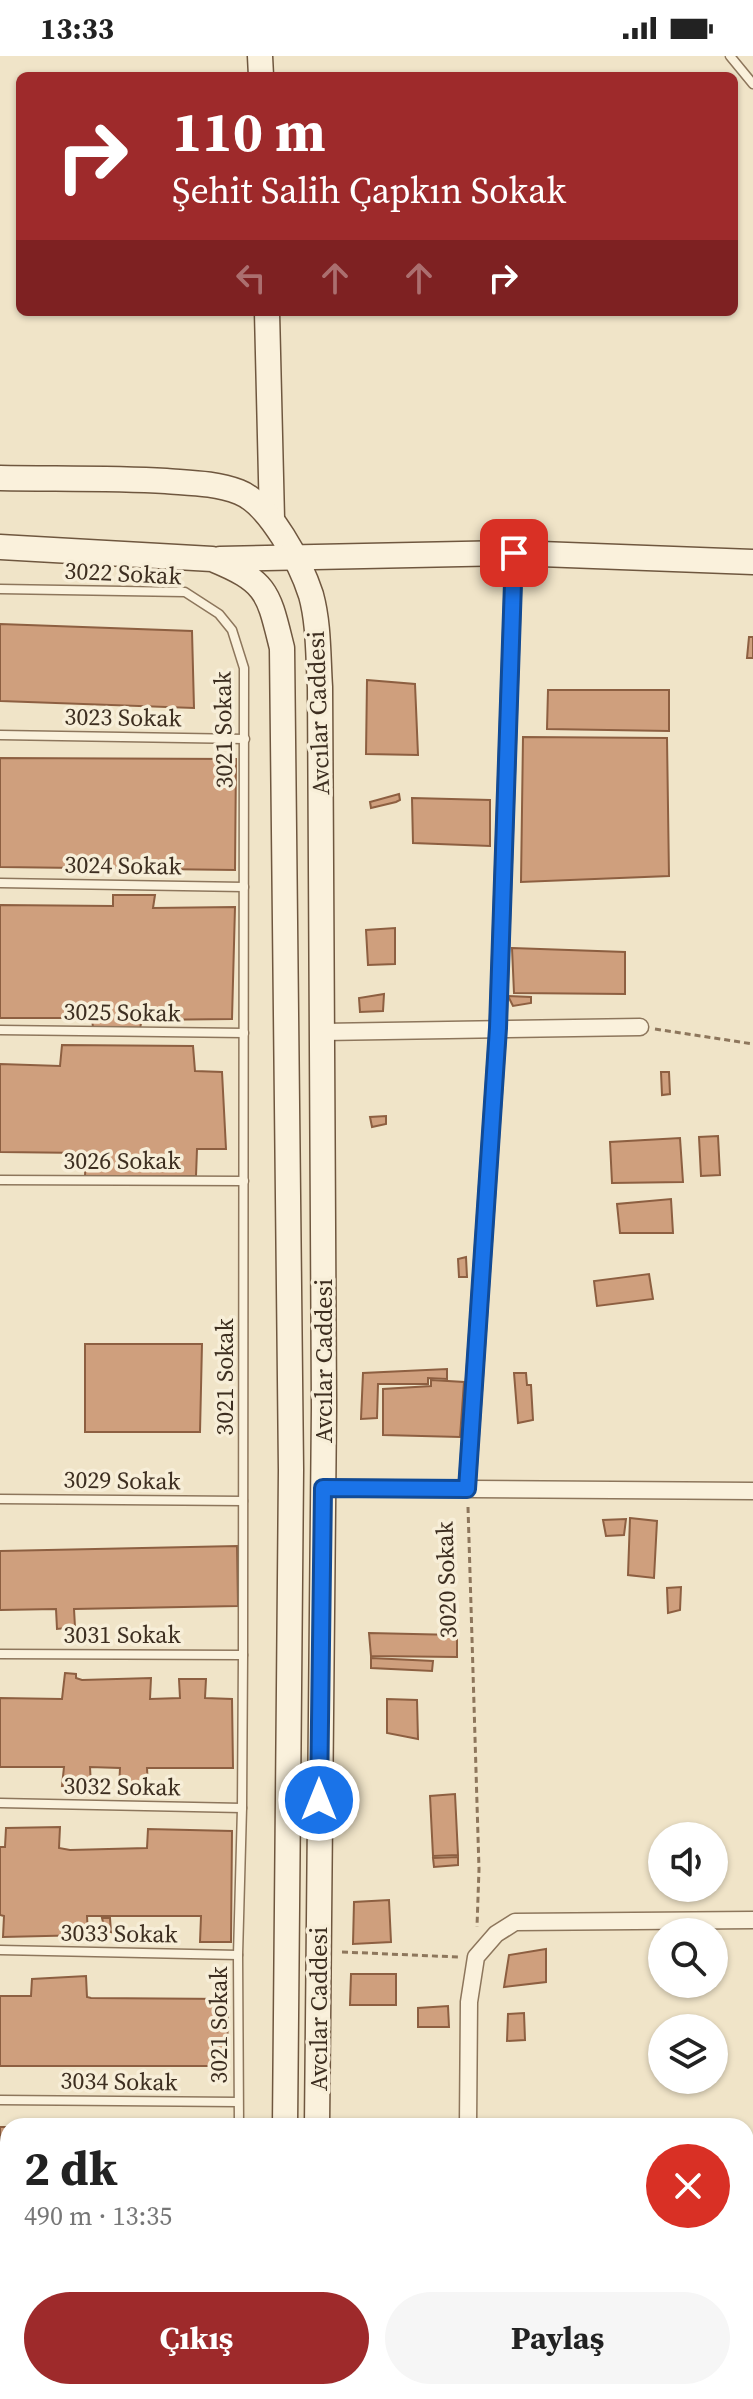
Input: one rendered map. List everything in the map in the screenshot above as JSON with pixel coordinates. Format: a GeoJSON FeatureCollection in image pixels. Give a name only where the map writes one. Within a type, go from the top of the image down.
{"type":"FeatureCollection","features":[{"type":"Feature","properties":{"kind":"main road"},"geometry":{"type":"LineString","coordinates":[[267,316],[272,519]]}},
{"type":"Feature","properties":{"kind":"main road"},"geometry":{"type":"LineString","coordinates":[[0,478],[209,484],[242,493],[272,519]]}},
{"type":"Feature","properties":{"kind":"main road","name":"Avcılar Caddesi"},"geometry":{"type":"LineString","coordinates":[[272,519],[295,557],[311,596],[320,687],[323,1488],[317,2118]]}},
{"type":"Feature","properties":{"kind":"main road"},"geometry":{"type":"LineString","coordinates":[[0,547],[212,559],[514,553],[753,562]]}},
{"type":"Feature","properties":{"kind":"main road","name":"Avcılar Caddesi"},"geometry":{"type":"LineString","coordinates":[[212,559],[241,571],[257,582],[271,605],[283,661],[291,1470],[285,2118]]}},
{"type":"Feature","properties":{"kind":"street","name":"3020 Sokak"},"geometry":{"type":"LineString","coordinates":[[467,1489],[498,1028],[514,553]]}},
{"type":"Feature","properties":{"kind":"street"},"geometry":{"type":"LineString","coordinates":[[323,1032],[640,1027]]}},
{"type":"Feature","properties":{"kind":"street"},"geometry":{"type":"LineString","coordinates":[[323,1488],[753,1491]]}},
{"type":"Feature","properties":{"kind":"street"},"geometry":{"type":"LineString","coordinates":[[468,2118],[469,2002],[476,1957],[496,1934],[515,1922],[753,1920]]}},
{"type":"Feature","properties":{"kind":"lane"},"geometry":{"type":"LineString","coordinates":[[730,56],[753,84]]}},
{"type":"Feature","properties":{"kind":"lane","name":"3022 Sokak"},"geometry":{"type":"LineString","coordinates":[[0,589],[185,592],[219,614],[232,630]]}},
{"type":"Feature","properties":{"kind":"lane","name":"3021 Sokak"},"geometry":{"type":"LineString","coordinates":[[232,630],[244,668],[245,739],[239,2118]]}},
{"type":"Feature","properties":{"kind":"lane","name":"3023 Sokak"},"geometry":{"type":"LineString","coordinates":[[0,735],[245,739]]}},
{"type":"Feature","properties":{"kind":"lane","name":"3024 Sokak"},"geometry":{"type":"LineString","coordinates":[[0,883],[244,887]]}},
{"type":"Feature","properties":{"kind":"lane","name":"3025 Sokak"},"geometry":{"type":"LineString","coordinates":[[0,1030],[244,1033]]}},
{"type":"Feature","properties":{"kind":"lane","name":"3026 Sokak"},"geometry":{"type":"LineString","coordinates":[[0,1180],[244,1181]]}},
{"type":"Feature","properties":{"kind":"lane","name":"3029 Sokak"},"geometry":{"type":"LineString","coordinates":[[0,1499],[243,1501]]}},
{"type":"Feature","properties":{"kind":"lane","name":"3031 Sokak"},"geometry":{"type":"LineString","coordinates":[[0,1654],[243,1655]]}},
{"type":"Feature","properties":{"kind":"lane","name":"3032 Sokak"},"geometry":{"type":"LineString","coordinates":[[0,1803],[242,1808]]}},
{"type":"Feature","properties":{"kind":"lane","name":"3033 Sokak"},"geometry":{"type":"LineString","coordinates":[[0,1950],[238,1955]]}},
{"type":"Feature","properties":{"kind":"lane","name":"3034 Sokak"},"geometry":{"type":"LineString","coordinates":[[0,2100],[238,2102]]}},
{"type":"Feature","properties":{"kind":"path"},"geometry":{"type":"LineString","coordinates":[[640,1027],[753,1044]]}},
{"type":"Feature","properties":{"kind":"path","name":"3020 Sokak"},"geometry":{"type":"LineString","coordinates":[[467,1489],[479,1869],[476,1957]]}},
{"type":"Feature","properties":{"kind":"path"},"geometry":{"type":"LineString","coordinates":[[318,1952],[476,1957]]}},
{"type":"Feature","properties":{"kind":"building"},"geometry":{"type":"Polygon","coordinates":[[[0,624],[192,631],[194,708],[0,701],[0,624]]]}},
{"type":"Feature","properties":{"kind":"building"},"geometry":{"type":"Polygon","coordinates":[[[749,637],[753,637],[753,658],[747,658],[749,637]]]}},
{"type":"Feature","properties":{"kind":"building"},"geometry":{"type":"Polygon","coordinates":[[[367,680],[415,684],[418,755],[366,754],[367,680]]]}},
{"type":"Feature","properties":{"kind":"building"},"geometry":{"type":"Polygon","coordinates":[[[548,690],[669,690],[669,731],[547,729],[548,690]]]}},
{"type":"Feature","properties":{"kind":"building"},"geometry":{"type":"Polygon","coordinates":[[[523,737],[667,738],[669,876],[521,882],[523,737]]]}},
{"type":"Feature","properties":{"kind":"building"},"geometry":{"type":"Polygon","coordinates":[[[0,758],[236,759],[235,870],[0,867],[0,758]]]}},
{"type":"Feature","properties":{"kind":"building"},"geometry":{"type":"Polygon","coordinates":[[[399,794],[400,800],[396,802],[371,808],[370,802],[399,794]]]}},
{"type":"Feature","properties":{"kind":"building"},"geometry":{"type":"Polygon","coordinates":[[[412,798],[490,800],[490,846],[413,843],[412,798]]]}},
{"type":"Feature","properties":{"kind":"building"},"geometry":{"type":"Polygon","coordinates":[[[113,895],[155,895],[153,908],[235,907],[232,1019],[142,1020],[140,1028],[93,1028],[92,1018],[0,1018],[0,905],[113,906],[113,895]]]}},
{"type":"Feature","properties":{"kind":"building"},"geometry":{"type":"Polygon","coordinates":[[[395,928],[395,964],[368,965],[366,930],[395,928]]]}},
{"type":"Feature","properties":{"kind":"building"},"geometry":{"type":"Polygon","coordinates":[[[512,948],[625,952],[625,994],[514,993],[512,948]]]}},
{"type":"Feature","properties":{"kind":"building"},"geometry":{"type":"Polygon","coordinates":[[[384,994],[383,1011],[360,1012],[359,998],[384,994]]]}},
{"type":"Feature","properties":{"kind":"building"},"geometry":{"type":"Polygon","coordinates":[[[508,996],[531,997],[531,1003],[513,1006],[508,996]]]}},
{"type":"Feature","properties":{"kind":"building"},"geometry":{"type":"Polygon","coordinates":[[[62,1045],[193,1046],[195,1071],[222,1072],[226,1149],[197,1149],[196,1176],[85,1176],[86,1153],[0,1152],[0,1064],[60,1066],[62,1045]]]}},
{"type":"Feature","properties":{"kind":"building"},"geometry":{"type":"Polygon","coordinates":[[[661,1072],[669,1072],[670,1094],[662,1095],[661,1072]]]}},
{"type":"Feature","properties":{"kind":"building"},"geometry":{"type":"Polygon","coordinates":[[[386,1116],[386,1124],[372,1127],[370,1117],[386,1116]]]}},
{"type":"Feature","properties":{"kind":"building"},"geometry":{"type":"Polygon","coordinates":[[[718,1136],[720,1175],[701,1176],[699,1137],[718,1136]]]}},
{"type":"Feature","properties":{"kind":"building"},"geometry":{"type":"Polygon","coordinates":[[[680,1138],[683,1182],[612,1183],[610,1142],[680,1138]]]}},
{"type":"Feature","properties":{"kind":"building"},"geometry":{"type":"Polygon","coordinates":[[[671,1199],[673,1233],[620,1233],[617,1204],[671,1199]]]}},
{"type":"Feature","properties":{"kind":"building"},"geometry":{"type":"Polygon","coordinates":[[[466,1257],[467,1277],[459,1277],[458,1259],[466,1257]]]}},
{"type":"Feature","properties":{"kind":"building"},"geometry":{"type":"Polygon","coordinates":[[[649,1274],[653,1299],[597,1306],[594,1281],[649,1274]]]}},
{"type":"Feature","properties":{"kind":"building"},"geometry":{"type":"Polygon","coordinates":[[[85,1344],[202,1344],[200,1432],[85,1432],[85,1344]]]}},
{"type":"Feature","properties":{"kind":"building"},"geometry":{"type":"Polygon","coordinates":[[[447,1369],[447,1379],[428,1378],[428,1384],[378,1384],[377,1418],[361,1419],[363,1373],[447,1369]]]}},
{"type":"Feature","properties":{"kind":"building"},"geometry":{"type":"Polygon","coordinates":[[[514,1373],[526,1373],[527,1385],[531,1385],[533,1420],[518,1423],[514,1373]]]}},
{"type":"Feature","properties":{"kind":"building"},"geometry":{"type":"Polygon","coordinates":[[[431,1380],[464,1382],[460,1437],[383,1435],[383,1389],[431,1386],[431,1380]]]}},
{"type":"Feature","properties":{"kind":"building"},"geometry":{"type":"Polygon","coordinates":[[[630,1518],[657,1521],[654,1578],[628,1575],[630,1518]]]}},
{"type":"Feature","properties":{"kind":"building"},"geometry":{"type":"Polygon","coordinates":[[[626,1519],[624,1535],[606,1536],[603,1520],[626,1519]]]}},
{"type":"Feature","properties":{"kind":"building"},"geometry":{"type":"Polygon","coordinates":[[[237,1546],[238,1606],[74,1609],[75,1627],[57,1629],[56,1609],[0,1610],[0,1551],[237,1546]]]}},
{"type":"Feature","properties":{"kind":"building"},"geometry":{"type":"Polygon","coordinates":[[[681,1587],[680,1610],[668,1613],[667,1588],[681,1587]]]}},
{"type":"Feature","properties":{"kind":"building"},"geometry":{"type":"Polygon","coordinates":[[[369,1633],[457,1635],[457,1657],[371,1656],[369,1633]]]}},
{"type":"Feature","properties":{"kind":"building"},"geometry":{"type":"Polygon","coordinates":[[[371,1658],[433,1661],[432,1671],[371,1668],[371,1658]]]}},
{"type":"Feature","properties":{"kind":"building"},"geometry":{"type":"Polygon","coordinates":[[[65,1673],[76,1674],[76,1678],[82,1680],[151,1678],[150,1699],[180,1698],[179,1679],[206,1679],[205,1698],[232,1699],[233,1768],[147,1768],[148,1787],[119,1789],[120,1768],[90,1767],[91,1786],[78,1787],[62,1786],[64,1767],[0,1767],[0,1698],[62,1699],[65,1673]]]}},
{"type":"Feature","properties":{"kind":"building"},"geometry":{"type":"Polygon","coordinates":[[[387,1699],[417,1700],[418,1739],[387,1733],[387,1699]]]}},
{"type":"Feature","properties":{"kind":"building"},"geometry":{"type":"Polygon","coordinates":[[[455,1794],[458,1855],[433,1856],[430,1796],[455,1794]]]}},
{"type":"Feature","properties":{"kind":"building"},"geometry":{"type":"Polygon","coordinates":[[[60,1827],[59,1848],[70,1850],[147,1848],[148,1829],[232,1831],[231,1942],[200,1942],[201,1916],[87,1916],[88,1935],[3,1937],[0,1847],[5,1847],[6,1828],[60,1827]]]}},
{"type":"Feature","properties":{"kind":"building"},"geometry":{"type":"Polygon","coordinates":[[[458,1857],[458,1865],[434,1867],[433,1858],[458,1857]]]}},
{"type":"Feature","properties":{"kind":"building"},"geometry":{"type":"Polygon","coordinates":[[[389,1900],[391,1942],[353,1944],[354,1902],[389,1900]]]}},
{"type":"Feature","properties":{"kind":"building"},"geometry":{"type":"Polygon","coordinates":[[[102,1918],[110,1918],[111,1932],[105,1930],[102,1918]]]}},
{"type":"Feature","properties":{"kind":"building"},"geometry":{"type":"Polygon","coordinates":[[[546,1949],[546,1982],[504,1987],[509,1955],[546,1949]]]}},
{"type":"Feature","properties":{"kind":"building"},"geometry":{"type":"Polygon","coordinates":[[[351,1974],[396,1974],[396,2005],[350,2005],[351,1974]]]}},
{"type":"Feature","properties":{"kind":"building"},"geometry":{"type":"Polygon","coordinates":[[[86,1976],[87,1997],[91,1998],[228,1999],[227,2066],[0,2066],[0,1996],[31,1996],[32,1979],[86,1976]]]}},
{"type":"Feature","properties":{"kind":"building"},"geometry":{"type":"Polygon","coordinates":[[[448,2006],[449,2027],[418,2027],[418,2008],[448,2006]]]}},
{"type":"Feature","properties":{"kind":"building"},"geometry":{"type":"Polygon","coordinates":[[[524,2013],[525,2040],[507,2041],[508,2014],[524,2013]]]}},
{"type":"Feature","properties":{"kind":"route"},"geometry":{"type":"LineString","coordinates":[[319,1800],[323,1488],[467,1489],[498,1028],[514,553]]}}]}
